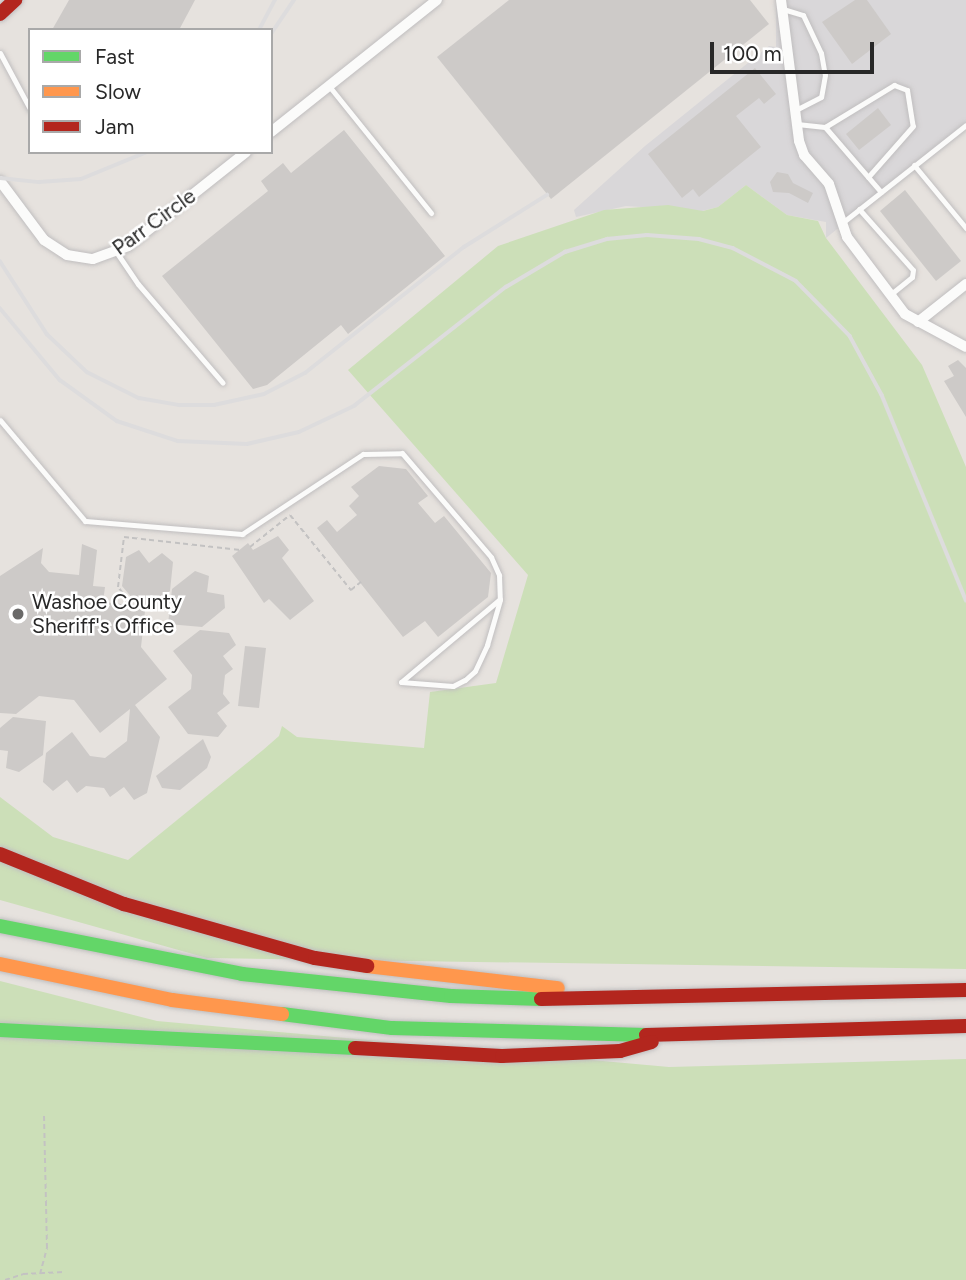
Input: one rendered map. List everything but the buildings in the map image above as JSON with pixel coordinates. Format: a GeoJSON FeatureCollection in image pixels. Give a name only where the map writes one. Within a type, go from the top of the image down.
{"type":"FeatureCollection","features":[{"type":"Feature","properties":{"kind":"main road"},"geometry":{"type":"LineString","coordinates":[[0,14],[16,0]]}},
{"type":"Feature","properties":{"kind":"main road"},"geometry":{"type":"LineString","coordinates":[[0,854],[124,904],[315,958],[420,975],[586,990],[619,999]]}},
{"type":"Feature","properties":{"kind":"main road"},"geometry":{"type":"LineString","coordinates":[[0,926],[133,956],[312,983],[451,996],[619,999],[966,990]]}},
{"type":"Feature","properties":{"kind":"main road"},"geometry":{"type":"LineString","coordinates":[[0,964],[172,1000],[329,1022],[498,1034],[674,1036],[966,1026]]}},
{"type":"Feature","properties":{"kind":"main road"},"geometry":{"type":"LineString","coordinates":[[0,1030],[502,1056],[620,1051],[674,1036]]}},
{"type":"Feature","properties":{"kind":"street"},"geometry":{"type":"LineString","coordinates":[[273,130],[437,0]]}},
{"type":"Feature","properties":{"kind":"street"},"geometry":{"type":"LineString","coordinates":[[782,5],[797,124],[808,161],[829,184],[842,223],[890,296],[918,323],[966,347]]}},
{"type":"Feature","properties":{"kind":"street","name":"Parr Circle"},"geometry":{"type":"LineString","coordinates":[[0,181],[55,249],[80,258],[117,253],[243,154]]}},
{"type":"Feature","properties":{"kind":"street"},"geometry":{"type":"LineString","coordinates":[[918,323],[966,285]]}},
{"type":"Feature","properties":{"kind":"lane"},"geometry":{"type":"LineString","coordinates":[[782,5],[803,15],[821,53],[824,75],[821,97],[795,110]]}},
{"type":"Feature","properties":{"kind":"lane"},"geometry":{"type":"LineString","coordinates":[[0,53],[28,105]]}},
{"type":"Feature","properties":{"kind":"lane"},"geometry":{"type":"LineString","coordinates":[[797,124],[825,127],[894,85],[903,86],[913,126],[868,177]]}},
{"type":"Feature","properties":{"kind":"lane"},"geometry":{"type":"LineString","coordinates":[[329,86],[431,213]]}},
{"type":"Feature","properties":{"kind":"lane"},"geometry":{"type":"LineString","coordinates":[[842,223],[966,125]]}},
{"type":"Feature","properties":{"kind":"lane"},"geometry":{"type":"LineString","coordinates":[[825,127],[881,192]]}},
{"type":"Feature","properties":{"kind":"lane"},"geometry":{"type":"LineString","coordinates":[[914,165],[966,228]]}},
{"type":"Feature","properties":{"kind":"lane"},"geometry":{"type":"LineString","coordinates":[[859,209],[913,271],[912,277],[890,296]]}},
{"type":"Feature","properties":{"kind":"lane"},"geometry":{"type":"LineString","coordinates":[[117,253],[223,383]]}},
{"type":"Feature","properties":{"kind":"lane"},"geometry":{"type":"LineString","coordinates":[[0,420],[85,521],[242,534],[363,454],[402,453],[491,557],[499,575],[500,600],[487,645],[475,671],[465,680],[453,686],[401,682],[500,600]]}},
{"type":"Feature","properties":{"kind":"path"},"geometry":{"type":"LineString","coordinates":[[250,547],[290,515],[351,590],[361,582]]}},
{"type":"Feature","properties":{"kind":"path"},"geometry":{"type":"LineString","coordinates":[[133,606],[118,587],[124,537],[240,550]]}},
{"type":"Feature","properties":{"kind":"path"},"geometry":{"type":"LineString","coordinates":[[40,1274],[47,1248],[44,1112]]}},
{"type":"Feature","properties":{"kind":"path"},"geometry":{"type":"LineString","coordinates":[[5,1280],[64,1272]]}},
{"type":"Feature","properties":{"kind":"shaded area"},"geometry":{"type":"Polygon","coordinates":[[[776,0],[966,0],[966,126],[826,238],[826,222],[787,215],[746,185],[718,207],[702,211],[626,206],[576,217],[574,210],[645,146],[769,46],[776,47],[776,0]]]}},
{"type":"Feature","properties":{"kind":"green space"},"geometry":{"type":"Polygon","coordinates":[[[746,185],[787,215],[818,221],[826,238],[922,365],[966,467],[966,969],[207,958],[0,900],[0,797],[53,837],[128,860],[263,750],[279,736],[282,726],[297,737],[424,748],[430,692],[496,683],[528,575],[348,370],[498,246],[604,210],[668,205],[703,211],[718,207],[746,185]]]}},
{"type":"Feature","properties":{"kind":"green space"},"geometry":{"type":"Polygon","coordinates":[[[0,981],[157,1021],[669,1067],[966,1059],[966,1280],[0,1280],[0,981]]]}},
{"type":"Feature","properties":{"kind":"railway"},"geometry":{"type":"LineString","coordinates":[[260,28],[275,0]]}},
{"type":"Feature","properties":{"kind":"railway"},"geometry":{"type":"LineString","coordinates":[[273,31],[294,0]]}},
{"type":"Feature","properties":{"kind":"railway"},"geometry":{"type":"LineString","coordinates":[[0,178],[39,182],[81,179],[142,154]]}},
{"type":"Feature","properties":{"kind":"railway"},"geometry":{"type":"LineString","coordinates":[[0,261],[47,334],[87,372],[139,398],[179,405],[214,405],[264,394],[305,373],[464,247],[547,195]]}},
{"type":"Feature","properties":{"kind":"railway"},"geometry":{"type":"LineString","coordinates":[[0,308],[60,380],[117,421],[178,441],[247,444],[299,432],[354,406],[506,287],[565,252],[607,239],[647,235],[699,239],[733,248],[796,281],[850,336],[882,395],[966,600]]}},
{"type":"Feature","properties":{"kind":"traffic: fast"},"geometry":{"type":"LineString","coordinates":[[0,926],[242,974],[451,996],[541,999]]}},
{"type":"Feature","properties":{"kind":"traffic: fast"},"geometry":{"type":"LineString","coordinates":[[282,1014],[392,1028],[646,1035]]}},
{"type":"Feature","properties":{"kind":"traffic: fast"},"geometry":{"type":"LineString","coordinates":[[0,1030],[355,1048]]}},
{"type":"Feature","properties":{"kind":"traffic: slow"},"geometry":{"type":"LineString","coordinates":[[0,964],[172,1000],[282,1014]]}},
{"type":"Feature","properties":{"kind":"traffic: slow"},"geometry":{"type":"LineString","coordinates":[[367,966],[558,988]]}},
{"type":"Feature","properties":{"kind":"traffic: jam"},"geometry":{"type":"LineString","coordinates":[[0,14],[15,0]]}},
{"type":"Feature","properties":{"kind":"traffic: jam"},"geometry":{"type":"LineString","coordinates":[[0,854],[124,904],[315,958],[367,966]]}},
{"type":"Feature","properties":{"kind":"traffic: jam"},"geometry":{"type":"LineString","coordinates":[[541,999],[966,990]]}},
{"type":"Feature","properties":{"kind":"traffic: jam"},"geometry":{"type":"LineString","coordinates":[[646,1035],[966,1026]]}},
{"type":"Feature","properties":{"kind":"traffic: jam"},"geometry":{"type":"LineString","coordinates":[[355,1048],[502,1056],[620,1051],[652,1042]]}},
{"type":"Feature","properties":{"kind":"place","name":"Washoe County Sheriff's Office"},"geometry":{"type":"Point","coordinates":[18,614]}}]}
